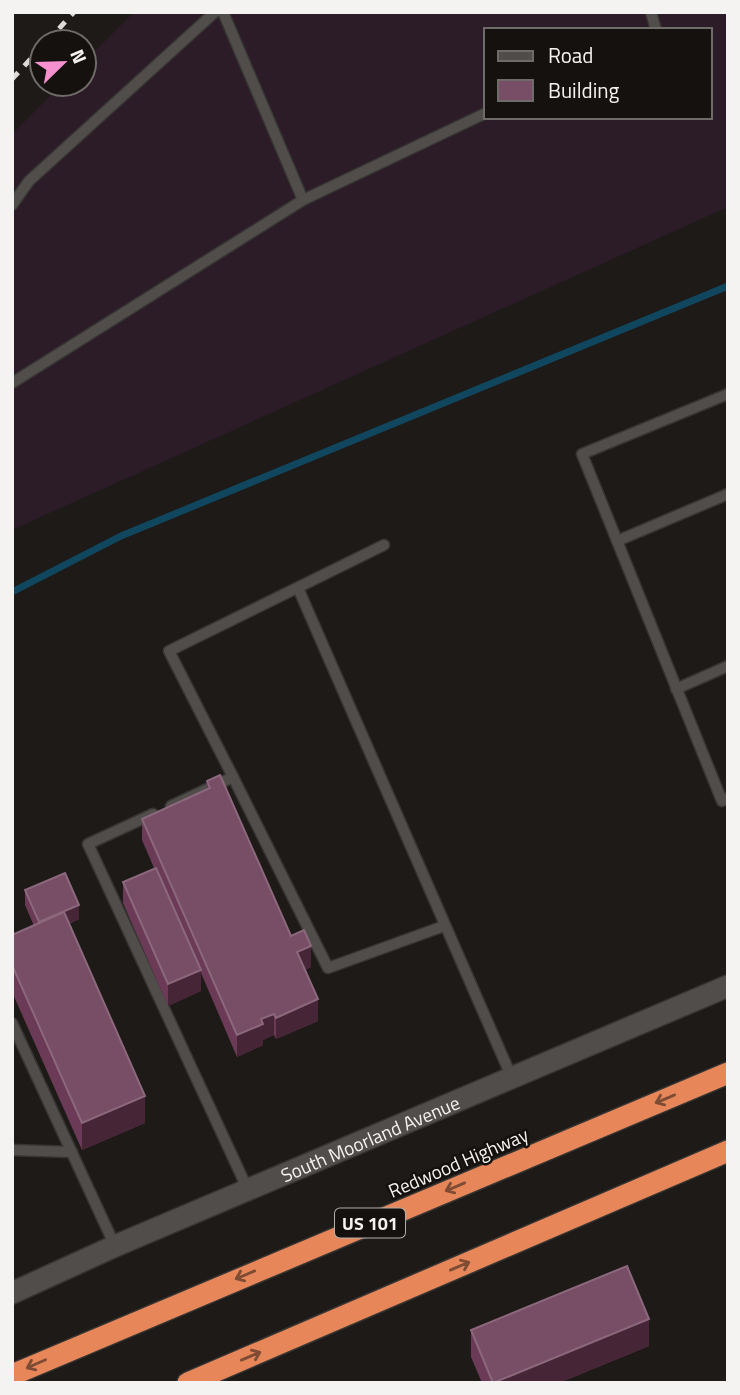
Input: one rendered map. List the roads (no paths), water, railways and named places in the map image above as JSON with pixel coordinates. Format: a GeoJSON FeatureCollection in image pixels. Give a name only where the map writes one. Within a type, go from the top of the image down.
{"type":"FeatureCollection","features":[{"type":"Feature","properties":{"kind":"highway","name":"Redwood Highway"},"geometry":{"type":"LineString","coordinates":[[12,1375],[728,1073]]}},
{"type":"Feature","properties":{"kind":"highway"},"geometry":{"type":"LineString","coordinates":[[188,1383],[728,1151]]}},
{"type":"Feature","properties":{"kind":"street","name":"South Moorland Avenue"},"geometry":{"type":"LineString","coordinates":[[12,1293],[728,986]]}},
{"type":"Feature","properties":{"kind":"lane"},"geometry":{"type":"LineString","coordinates":[[12,205],[29,181],[215,12]]}},
{"type":"Feature","properties":{"kind":"lane"},"geometry":{"type":"LineString","coordinates":[[223,12],[303,200]]}},
{"type":"Feature","properties":{"kind":"lane"},"geometry":{"type":"LineString","coordinates":[[12,383],[303,200],[484,114]]}},
{"type":"Feature","properties":{"kind":"lane"},"geometry":{"type":"LineString","coordinates":[[728,394],[582,454],[722,801],[728,798]]}},
{"type":"Feature","properties":{"kind":"lane"},"geometry":{"type":"LineString","coordinates":[[617,541],[728,494]]}},
{"type":"Feature","properties":{"kind":"lane"},"geometry":{"type":"LineString","coordinates":[[384,545],[169,651],[328,968],[444,926]]}},
{"type":"Feature","properties":{"kind":"lane"},"geometry":{"type":"LineString","coordinates":[[298,588],[512,1078]]}},
{"type":"Feature","properties":{"kind":"lane"},"geometry":{"type":"LineString","coordinates":[[676,689],[728,666]]}},
{"type":"Feature","properties":{"kind":"lane"},"geometry":{"type":"LineString","coordinates":[[233,777],[88,844],[248,1190]]}},
{"type":"Feature","properties":{"kind":"lane"},"geometry":{"type":"LineString","coordinates":[[12,1023],[115,1247]]}},
{"type":"Feature","properties":{"kind":"lane"},"geometry":{"type":"LineString","coordinates":[[12,1150],[72,1153]]}},
{"type":"Feature","properties":{"kind":"waterway"},"geometry":{"type":"LineString","coordinates":[[12,592],[121,536],[728,286]]}},
{"type":"Feature","properties":{"kind":"railway"},"geometry":{"type":"LineString","coordinates":[[60,28],[74,12]]}},
{"type":"Feature","properties":{"kind":"railway"},"geometry":{"type":"LineString","coordinates":[[12,79],[28,62]]}}]}
